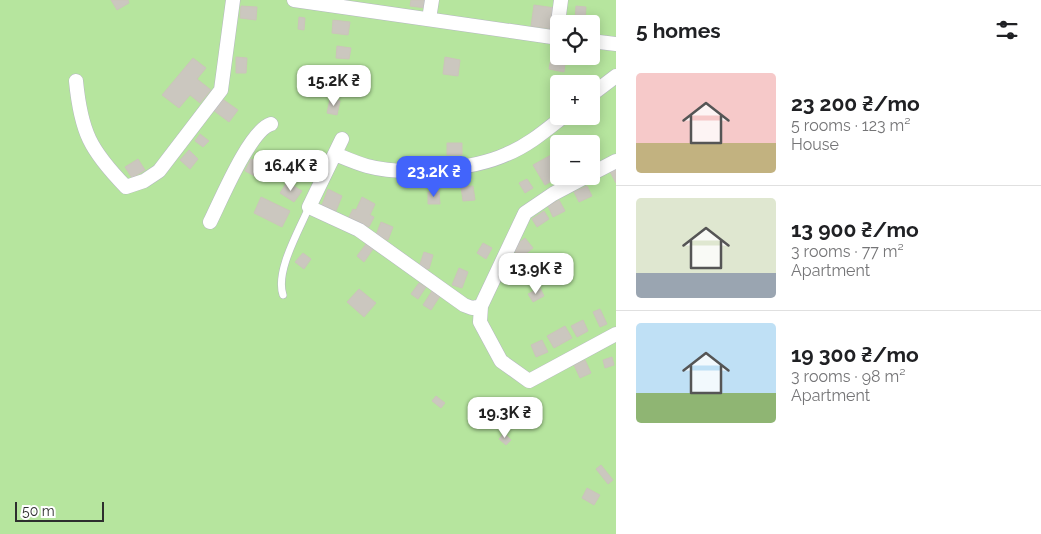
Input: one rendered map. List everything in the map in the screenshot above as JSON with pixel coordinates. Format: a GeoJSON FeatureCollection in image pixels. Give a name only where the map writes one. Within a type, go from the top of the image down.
{"type":"FeatureCollection","features":[{"type":"Feature","properties":{"kind":"street"},"geometry":{"type":"LineString","coordinates":[[76,81],[79,107],[87,139],[109,169],[126,186],[144,181],[159,171],[221,90],[233,0]]}},
{"type":"Feature","properties":{"kind":"street"},"geometry":{"type":"LineString","coordinates":[[301,0],[550,37]]}},
{"type":"Feature","properties":{"kind":"street"},"geometry":{"type":"LineString","coordinates":[[429,19],[432,0]]}},
{"type":"Feature","properties":{"kind":"street"},"geometry":{"type":"LineString","coordinates":[[560,15],[561,0]]}},
{"type":"Feature","properties":{"kind":"street"},"geometry":{"type":"LineString","coordinates":[[600,42],[616,44]]}},
{"type":"Feature","properties":{"kind":"street"},"geometry":{"type":"LineString","coordinates":[[600,88],[616,76]]}},
{"type":"Feature","properties":{"kind":"street"},"geometry":{"type":"LineString","coordinates":[[210,222],[246,151],[262,126],[271,124]]}},
{"type":"Feature","properties":{"kind":"street"},"geometry":{"type":"LineString","coordinates":[[335,154],[367,166],[406,172],[458,167],[506,155],[534,140],[553,125]]}},
{"type":"Feature","properties":{"kind":"street"},"geometry":{"type":"LineString","coordinates":[[342,139],[309,207],[359,230],[464,305],[472,308],[481,306]]}},
{"type":"Feature","properties":{"kind":"street"},"geometry":{"type":"LineString","coordinates":[[600,169],[616,161]]}},
{"type":"Feature","properties":{"kind":"street"},"geometry":{"type":"LineString","coordinates":[[570,185],[525,213],[481,306],[480,322],[501,361],[529,380],[616,334]]}},
{"type":"Feature","properties":{"kind":"lane"},"geometry":{"type":"LineString","coordinates":[[283,295],[280,279],[309,207]]}},
{"type":"Feature","properties":{"kind":"green space"},"geometry":{"type":"Polygon","coordinates":[[[0,0],[616,0],[616,534],[0,534],[0,0]]]}},
{"type":"Feature","properties":{"kind":"building"},"geometry":{"type":"Polygon","coordinates":[[[111,0],[128,0],[129,3],[117,10],[111,0]]]}},
{"type":"Feature","properties":{"kind":"building"},"geometry":{"type":"Polygon","coordinates":[[[411,0],[427,0],[426,8],[410,6],[411,0]]]}},
{"type":"Feature","properties":{"kind":"building"},"geometry":{"type":"Polygon","coordinates":[[[534,5],[555,8],[554,15],[550,15],[550,29],[531,26],[534,5]]]}},
{"type":"Feature","properties":{"kind":"building"},"geometry":{"type":"Polygon","coordinates":[[[241,6],[257,7],[256,20],[240,18],[241,6]]]}},
{"type":"Feature","properties":{"kind":"building"},"geometry":{"type":"Polygon","coordinates":[[[576,6],[586,7],[585,15],[575,15],[576,6]]]}},
{"type":"Feature","properties":{"kind":"building"},"geometry":{"type":"Polygon","coordinates":[[[299,17],[305,18],[304,30],[298,29],[299,17]]]}},
{"type":"Feature","properties":{"kind":"building"},"geometry":{"type":"Polygon","coordinates":[[[333,20],[350,22],[348,35],[332,33],[333,20]]]}},
{"type":"Feature","properties":{"kind":"building"},"geometry":{"type":"Polygon","coordinates":[[[337,46],[351,48],[349,59],[336,58],[337,46]]]}},
{"type":"Feature","properties":{"kind":"building"},"geometry":{"type":"Polygon","coordinates":[[[236,57],[247,58],[246,73],[236,73],[236,57]]]}},
{"type":"Feature","properties":{"kind":"building"},"geometry":{"type":"Polygon","coordinates":[[[445,57],[460,60],[458,76],[443,74],[445,57]]]}},
{"type":"Feature","properties":{"kind":"building"},"geometry":{"type":"Polygon","coordinates":[[[193,58],[206,68],[197,79],[211,90],[200,103],[190,95],[179,108],[162,95],[193,58]]]}},
{"type":"Feature","properties":{"kind":"building"},"geometry":{"type":"Polygon","coordinates":[[[550,64],[565,65],[564,72],[549,69],[550,64]]]}},
{"type":"Feature","properties":{"kind":"building"},"geometry":{"type":"Polygon","coordinates":[[[332,74],[346,75],[345,89],[332,89],[332,74]]]}},
{"type":"Feature","properties":{"kind":"building"},"geometry":{"type":"Polygon","coordinates":[[[221,98],[238,110],[229,122],[213,110],[221,98]]]}},
{"type":"Feature","properties":{"kind":"building"},"geometry":{"type":"Polygon","coordinates":[[[330,99],[340,101],[337,115],[327,113],[330,99]]]}},
{"type":"Feature","properties":{"kind":"building"},"geometry":{"type":"Polygon","coordinates":[[[200,134],[209,141],[203,147],[195,141],[200,134]]]}},
{"type":"Feature","properties":{"kind":"building"},"geometry":{"type":"Polygon","coordinates":[[[447,143],[462,143],[462,155],[447,155],[447,143]]]}},
{"type":"Feature","properties":{"kind":"building"},"geometry":{"type":"Polygon","coordinates":[[[189,150],[198,159],[190,169],[180,160],[189,150]]]}},
{"type":"Feature","properties":{"kind":"building"},"geometry":{"type":"Polygon","coordinates":[[[298,150],[316,160],[309,175],[291,166],[298,150]]]}},
{"type":"Feature","properties":{"kind":"building"},"geometry":{"type":"Polygon","coordinates":[[[550,156],[550,182],[545,185],[533,165],[550,156]]]}},
{"type":"Feature","properties":{"kind":"building"},"geometry":{"type":"Polygon","coordinates":[[[138,159],[145,170],[132,178],[125,167],[138,159]]]}},
{"type":"Feature","properties":{"kind":"building"},"geometry":{"type":"Polygon","coordinates":[[[251,159],[261,164],[255,176],[245,171],[251,159]]]}},
{"type":"Feature","properties":{"kind":"building"},"geometry":{"type":"Polygon","coordinates":[[[616,166],[616,183],[609,170],[616,166]]]}},
{"type":"Feature","properties":{"kind":"building"},"geometry":{"type":"Polygon","coordinates":[[[527,179],[533,188],[525,193],[519,183],[527,179]]]}},
{"type":"Feature","properties":{"kind":"building"},"geometry":{"type":"Polygon","coordinates":[[[287,182],[302,191],[294,202],[280,193],[287,182]]]}},
{"type":"Feature","properties":{"kind":"building"},"geometry":{"type":"Polygon","coordinates":[[[473,186],[475,200],[463,201],[461,187],[473,186]]]}},
{"type":"Feature","properties":{"kind":"building"},"geometry":{"type":"Polygon","coordinates":[[[587,186],[592,196],[579,202],[574,192],[587,186]]]}},
{"type":"Feature","properties":{"kind":"building"},"geometry":{"type":"Polygon","coordinates":[[[328,189],[342,196],[336,211],[322,205],[328,189]]]}},
{"type":"Feature","properties":{"kind":"building"},"geometry":{"type":"Polygon","coordinates":[[[439,191],[440,204],[428,204],[428,192],[439,191]]]}},
{"type":"Feature","properties":{"kind":"building"},"geometry":{"type":"Polygon","coordinates":[[[261,197],[290,211],[282,227],[254,213],[261,197]]]}},
{"type":"Feature","properties":{"kind":"building"},"geometry":{"type":"Polygon","coordinates":[[[362,197],[375,204],[370,215],[374,217],[369,227],[349,217],[353,209],[356,210],[362,197]]]}},
{"type":"Feature","properties":{"kind":"building"},"geometry":{"type":"Polygon","coordinates":[[[559,200],[565,211],[553,217],[548,206],[559,200]]]}},
{"type":"Feature","properties":{"kind":"building"},"geometry":{"type":"Polygon","coordinates":[[[544,211],[549,219],[537,227],[532,219],[544,211]]]}},
{"type":"Feature","properties":{"kind":"building"},"geometry":{"type":"Polygon","coordinates":[[[381,222],[393,227],[388,240],[376,235],[381,222]]]}},
{"type":"Feature","properties":{"kind":"building"},"geometry":{"type":"Polygon","coordinates":[[[525,238],[533,248],[520,258],[512,248],[525,238]]]}},
{"type":"Feature","properties":{"kind":"building"},"geometry":{"type":"Polygon","coordinates":[[[483,243],[492,248],[486,259],[477,253],[483,243]]]}},
{"type":"Feature","properties":{"kind":"building"},"geometry":{"type":"Polygon","coordinates":[[[366,244],[373,249],[364,262],[357,256],[366,244]]]}},
{"type":"Feature","properties":{"kind":"building"},"geometry":{"type":"Polygon","coordinates":[[[424,252],[433,255],[429,269],[419,267],[424,252]]]}},
{"type":"Feature","properties":{"kind":"building"},"geometry":{"type":"Polygon","coordinates":[[[303,253],[311,259],[304,269],[295,262],[303,253]]]}},
{"type":"Feature","properties":{"kind":"building"},"geometry":{"type":"Polygon","coordinates":[[[459,268],[468,272],[462,288],[452,285],[459,268]]]}},
{"type":"Feature","properties":{"kind":"building"},"geometry":{"type":"Polygon","coordinates":[[[419,283],[426,287],[418,299],[411,294],[419,283]]]}},
{"type":"Feature","properties":{"kind":"building"},"geometry":{"type":"Polygon","coordinates":[[[540,288],[544,296],[533,302],[528,294],[540,288]]]}},
{"type":"Feature","properties":{"kind":"building"},"geometry":{"type":"Polygon","coordinates":[[[359,289],[376,303],[364,317],[347,302],[359,289]]]}},
{"type":"Feature","properties":{"kind":"building"},"geometry":{"type":"Polygon","coordinates":[[[432,291],[440,296],[431,310],[423,305],[432,291]]]}},
{"type":"Feature","properties":{"kind":"building"},"geometry":{"type":"Polygon","coordinates":[[[600,309],[607,324],[600,327],[593,312],[600,309]]]}},
{"type":"Feature","properties":{"kind":"building"},"geometry":{"type":"Polygon","coordinates":[[[583,320],[588,331],[577,337],[571,326],[583,320]]]}},
{"type":"Feature","properties":{"kind":"building"},"geometry":{"type":"Polygon","coordinates":[[[565,326],[572,338],[554,348],[547,336],[565,326]]]}},
{"type":"Feature","properties":{"kind":"building"},"geometry":{"type":"Polygon","coordinates":[[[542,340],[548,352],[536,357],[531,345],[542,340]]]}},
{"type":"Feature","properties":{"kind":"building"},"geometry":{"type":"Polygon","coordinates":[[[612,357],[614,365],[605,368],[603,360],[612,357]]]}},
{"type":"Feature","properties":{"kind":"building"},"geometry":{"type":"Polygon","coordinates":[[[585,360],[591,373],[580,378],[574,365],[585,360]]]}},
{"type":"Feature","properties":{"kind":"building"},"geometry":{"type":"Polygon","coordinates":[[[436,396],[445,403],[441,408],[432,401],[436,396]]]}},
{"type":"Feature","properties":{"kind":"building"},"geometry":{"type":"Polygon","coordinates":[[[504,433],[511,440],[506,445],[499,439],[504,433]]]}},
{"type":"Feature","properties":{"kind":"building"},"geometry":{"type":"Polygon","coordinates":[[[601,465],[613,480],[608,484],[596,469],[601,465]]]}},
{"type":"Feature","properties":{"kind":"building"},"geometry":{"type":"Polygon","coordinates":[[[587,488],[600,495],[594,505],[582,498],[587,488]]]}}]}
